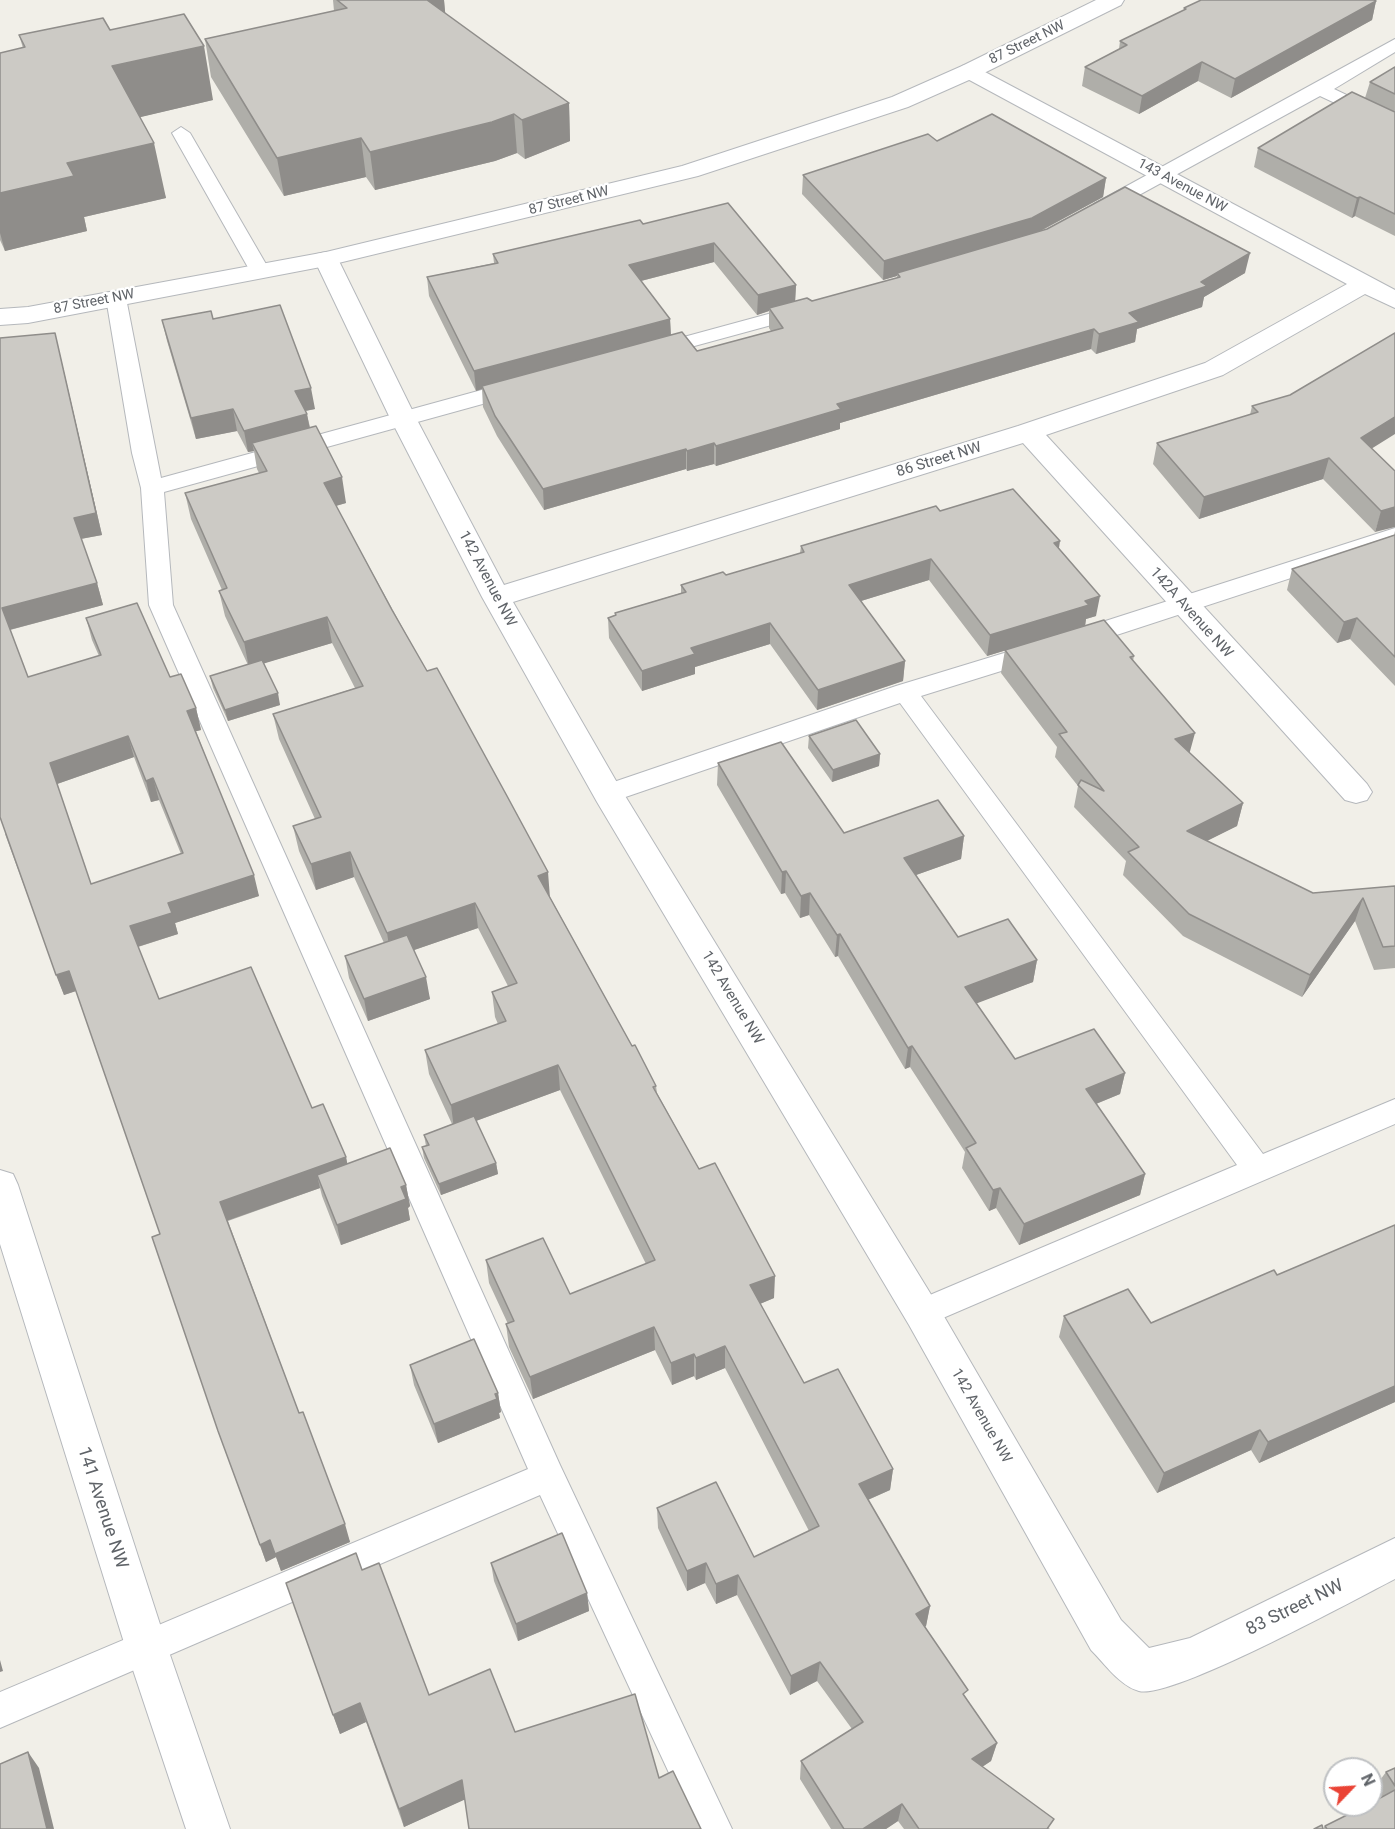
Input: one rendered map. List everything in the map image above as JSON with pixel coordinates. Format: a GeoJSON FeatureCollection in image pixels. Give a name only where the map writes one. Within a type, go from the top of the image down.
{"type":"FeatureCollection","features":[{"type":"Feature","properties":{"kind":"street","name":"87 Street NW"},"geometry":{"type":"LineString","coordinates":[[0,317],[28,315],[326,259],[690,171],[900,102],[970,71],[1113,0]]}},
{"type":"Feature","properties":{"kind":"street","name":"143 Avenue NW"},"geometry":{"type":"LineString","coordinates":[[970,71],[1395,300]]}},
{"type":"Feature","properties":{"kind":"street","name":"142 Avenue NW"},"geometry":{"type":"LineString","coordinates":[[326,259],[403,418],[496,597],[608,794],[922,1313],[1106,1635],[1142,1671],[1195,1657]]}},
{"type":"Feature","properties":{"kind":"street","name":"86 Street NW"},"geometry":{"type":"LineString","coordinates":[[496,597],[1028,432],[1214,369],[1365,284]]}},
{"type":"Feature","properties":{"kind":"street","name":"142A Avenue NW"},"geometry":{"type":"LineString","coordinates":[[1028,432],[1184,606],[1356,792]]}},
{"type":"Feature","properties":{"kind":"street","name":"141 Avenue NW"},"geometry":{"type":"LineString","coordinates":[[0,1185],[147,1649],[208,1829]]}},
{"type":"Feature","properties":{"kind":"street","name":"83 Street NW"},"geometry":{"type":"LineString","coordinates":[[1195,1657],[1395,1558]]}},
{"type":"Feature","properties":{"kind":"lane"},"geometry":{"type":"LineString","coordinates":[[1079,220],[1320,89],[1395,44]]}},
{"type":"Feature","properties":{"kind":"lane"},"geometry":{"type":"LineString","coordinates":[[1320,89],[1395,125]]}},
{"type":"Feature","properties":{"kind":"lane"},"geometry":{"type":"LineString","coordinates":[[181,133],[261,271]]}},
{"type":"Feature","properties":{"kind":"lane"},"geometry":{"type":"LineString","coordinates":[[116,298],[143,453],[152,488],[161,605],[548,1476],[714,1829]]}},
{"type":"Feature","properties":{"kind":"lane"},"geometry":{"type":"LineString","coordinates":[[633,356],[829,303]]}},
{"type":"Feature","properties":{"kind":"lane"},"geometry":{"type":"LineString","coordinates":[[152,488],[541,381]]}},
{"type":"Feature","properties":{"kind":"lane"},"geometry":{"type":"LineString","coordinates":[[608,794],[905,692],[1184,606],[1395,536]]}},
{"type":"Feature","properties":{"kind":"lane"},"geometry":{"type":"LineString","coordinates":[[905,692],[1257,1169]]}},
{"type":"Feature","properties":{"kind":"lane"},"geometry":{"type":"LineString","coordinates":[[922,1313],[1395,1111]]}},
{"type":"Feature","properties":{"kind":"lane"},"geometry":{"type":"LineString","coordinates":[[0,1710],[548,1476]]}},
{"type":"Feature","properties":{"kind":"building"},"geometry":{"type":"Polygon","coordinates":[[[337,0],[427,0],[569,103],[522,120],[514,114],[492,122],[370,152],[361,138],[277,158],[205,39],[347,8],[337,0]]]}},
{"type":"Feature","properties":{"kind":"building"},"geometry":{"type":"Polygon","coordinates":[[[1201,0],[1376,1],[1235,79],[1202,62],[1142,96],[1085,67],[1127,45],[1120,41],[1201,0]]]}},
{"type":"Feature","properties":{"kind":"building"},"geometry":{"type":"Polygon","coordinates":[[[184,14],[204,46],[112,66],[154,143],[67,163],[74,176],[0,193],[0,53],[25,47],[19,35],[103,18],[110,30],[184,14]]]}},
{"type":"Feature","properties":{"kind":"building"},"geometry":{"type":"Polygon","coordinates":[[[1395,67],[1395,94],[1370,82],[1395,67]]]}},
{"type":"Feature","properties":{"kind":"building"},"geometry":{"type":"Polygon","coordinates":[[[1352,92],[1395,112],[1395,214],[1360,197],[1357,198],[1258,148],[1352,92]]]}},
{"type":"Feature","properties":{"kind":"building"},"geometry":{"type":"Polygon","coordinates":[[[992,114],[1106,178],[1032,218],[884,261],[803,175],[928,134],[937,141],[992,114]]]}},
{"type":"Feature","properties":{"kind":"building"},"geometry":{"type":"Polygon","coordinates":[[[1125,187],[1250,253],[1201,282],[1207,286],[1129,313],[1139,322],[1099,334],[1094,329],[837,404],[841,409],[716,446],[714,443],[687,451],[686,449],[543,489],[495,416],[482,386],[682,332],[697,351],[783,328],[769,308],[807,298],[812,301],[900,277],[897,273],[1047,229],[1125,187]]]}},
{"type":"Feature","properties":{"kind":"building"},"geometry":{"type":"Polygon","coordinates":[[[728,203],[796,285],[758,295],[714,243],[629,265],[670,319],[474,371],[427,277],[498,263],[493,254],[640,220],[643,224],[728,203]]]}},
{"type":"Feature","properties":{"kind":"building"},"geometry":{"type":"Polygon","coordinates":[[[280,305],[311,388],[295,391],[307,414],[244,431],[233,409],[191,418],[162,320],[211,311],[213,319],[280,305]]]}},
{"type":"Feature","properties":{"kind":"building"},"geometry":{"type":"Polygon","coordinates":[[[55,333],[96,513],[74,518],[97,583],[2,608],[28,677],[101,655],[86,618],[137,603],[170,677],[181,674],[196,708],[187,711],[254,875],[168,903],[172,913],[130,926],[159,999],[251,967],[312,1108],[323,1104],[346,1157],[220,1202],[299,1413],[303,1412],[345,1524],[275,1554],[270,1540],[260,1545],[218,1431],[152,1237],[160,1234],[69,971],[56,975],[0,817],[0,338],[55,333]],[[128,736],[50,763],[91,884],[183,853],[153,778],[146,781],[128,736]]]}},
{"type":"Feature","properties":{"kind":"building"},"geometry":{"type":"Polygon","coordinates":[[[1395,333],[1395,417],[1361,438],[1395,471],[1395,507],[1381,511],[1329,458],[1204,497],[1157,443],[1258,412],[1252,406],[1290,395],[1395,333]]]}},
{"type":"Feature","properties":{"kind":"building"},"geometry":{"type":"Polygon","coordinates":[[[316,426],[342,477],[324,483],[392,610],[427,671],[437,668],[548,872],[538,876],[632,1046],[635,1045],[656,1086],[653,1087],[699,1169],[715,1163],[775,1276],[750,1285],[804,1383],[838,1369],[893,1469],[859,1484],[930,1606],[916,1614],[968,1690],[963,1694],[997,1743],[972,1759],[1054,1819],[1047,1829],[919,1829],[902,1804],[863,1829],[844,1829],[801,1761],[863,1722],[820,1662],[791,1676],[738,1575],[716,1584],[706,1563],[687,1571],[657,1508],[716,1482],[754,1557],[819,1526],[725,1346],[696,1358],[694,1354],[671,1363],[654,1327],[530,1377],[506,1324],[514,1321],[486,1260],[543,1238],[570,1294],[655,1260],[558,1065],[451,1105],[425,1050],[506,1021],[492,992],[517,983],[475,903],[387,933],[350,852],[311,864],[293,826],[321,817],[273,714],[363,686],[327,617],[244,642],[219,591],[227,588],[185,493],[267,471],[252,443],[316,426]]]}},
{"type":"Feature","properties":{"kind":"building"},"geometry":{"type":"Polygon","coordinates":[[[1013,489],[1060,541],[1054,543],[1100,596],[1085,601],[1089,605],[990,635],[931,559],[849,585],[905,661],[818,690],[770,623],[691,648],[695,654],[642,671],[608,618],[616,615],[615,613],[686,592],[681,585],[723,572],[726,575],[804,552],[801,546],[936,506],[940,511],[1013,489]]]}},
{"type":"Feature","properties":{"kind":"building"},"geometry":{"type":"Polygon","coordinates":[[[1395,535],[1395,657],[1357,618],[1344,622],[1292,569],[1395,535]]]}},
{"type":"Feature","properties":{"kind":"building"},"geometry":{"type":"Polygon","coordinates":[[[1104,620],[1134,656],[1130,657],[1195,733],[1175,739],[1243,803],[1187,831],[1313,893],[1395,886],[1395,946],[1383,947],[1363,898],[1310,975],[1189,914],[1128,852],[1139,847],[1078,785],[1081,780],[1104,791],[1059,734],[1067,732],[1005,650],[1104,620]]]}},
{"type":"Feature","properties":{"kind":"building"},"geometry":{"type":"Polygon","coordinates":[[[262,660],[278,693],[225,710],[210,676],[262,660]]]}},
{"type":"Feature","properties":{"kind":"building"},"geometry":{"type":"Polygon","coordinates":[[[856,720],[880,754],[833,770],[809,736],[856,720]]]}},
{"type":"Feature","properties":{"kind":"building"},"geometry":{"type":"Polygon","coordinates":[[[781,742],[844,833],[938,800],[964,836],[904,858],[958,937],[1008,919],[1037,960],[965,987],[1015,1059],[1094,1029],[1125,1073],[1086,1089],[1145,1174],[1024,1224],[1000,1188],[993,1190],[966,1148],[976,1143],[912,1046],[908,1048],[840,934],[837,935],[810,893],[801,896],[786,871],[782,872],[718,763],[781,742]]]}},
{"type":"Feature","properties":{"kind":"building"},"geometry":{"type":"Polygon","coordinates":[[[407,935],[426,977],[364,999],[345,956],[407,935]]]}},
{"type":"Feature","properties":{"kind":"building"},"geometry":{"type":"Polygon","coordinates":[[[474,1116],[496,1163],[439,1184],[422,1147],[429,1145],[424,1135],[474,1116]]]}},
{"type":"Feature","properties":{"kind":"building"},"geometry":{"type":"Polygon","coordinates":[[[390,1148],[406,1185],[401,1187],[406,1199],[337,1225],[317,1175],[390,1148]]]}},
{"type":"Feature","properties":{"kind":"building"},"geometry":{"type":"Polygon","coordinates":[[[1395,1225],[1395,1386],[1268,1442],[1260,1430],[1164,1473],[1064,1316],[1128,1289],[1151,1323],[1274,1270],[1277,1275],[1395,1225]]]}},
{"type":"Feature","properties":{"kind":"building"},"geometry":{"type":"Polygon","coordinates":[[[474,1339],[498,1393],[495,1394],[497,1399],[434,1424],[410,1365],[474,1339]]]}},
{"type":"Feature","properties":{"kind":"building"},"geometry":{"type":"Polygon","coordinates":[[[562,1533],[587,1593],[516,1624],[491,1563],[562,1533]]]}},
{"type":"Feature","properties":{"kind":"building"},"geometry":{"type":"Polygon","coordinates":[[[356,1553],[362,1570],[379,1563],[429,1695],[490,1669],[515,1732],[635,1694],[659,1778],[673,1771],[701,1829],[469,1829],[462,1780],[399,1809],[360,1703],[333,1715],[286,1583],[356,1553]]]}},
{"type":"Feature","properties":{"kind":"building"},"geometry":{"type":"Polygon","coordinates":[[[28,1752],[47,1829],[0,1829],[0,1764],[28,1752]]]}},
{"type":"Feature","properties":{"kind":"building"},"geometry":{"type":"Polygon","coordinates":[[[1395,1768],[1395,1786],[1386,1772],[1395,1768]]]}},
{"type":"Feature","properties":{"kind":"building"},"geometry":{"type":"Polygon","coordinates":[[[1395,1790],[1395,1829],[1327,1829],[1325,1826],[1343,1817],[1383,1817],[1383,1796],[1395,1790]]]}}]}
